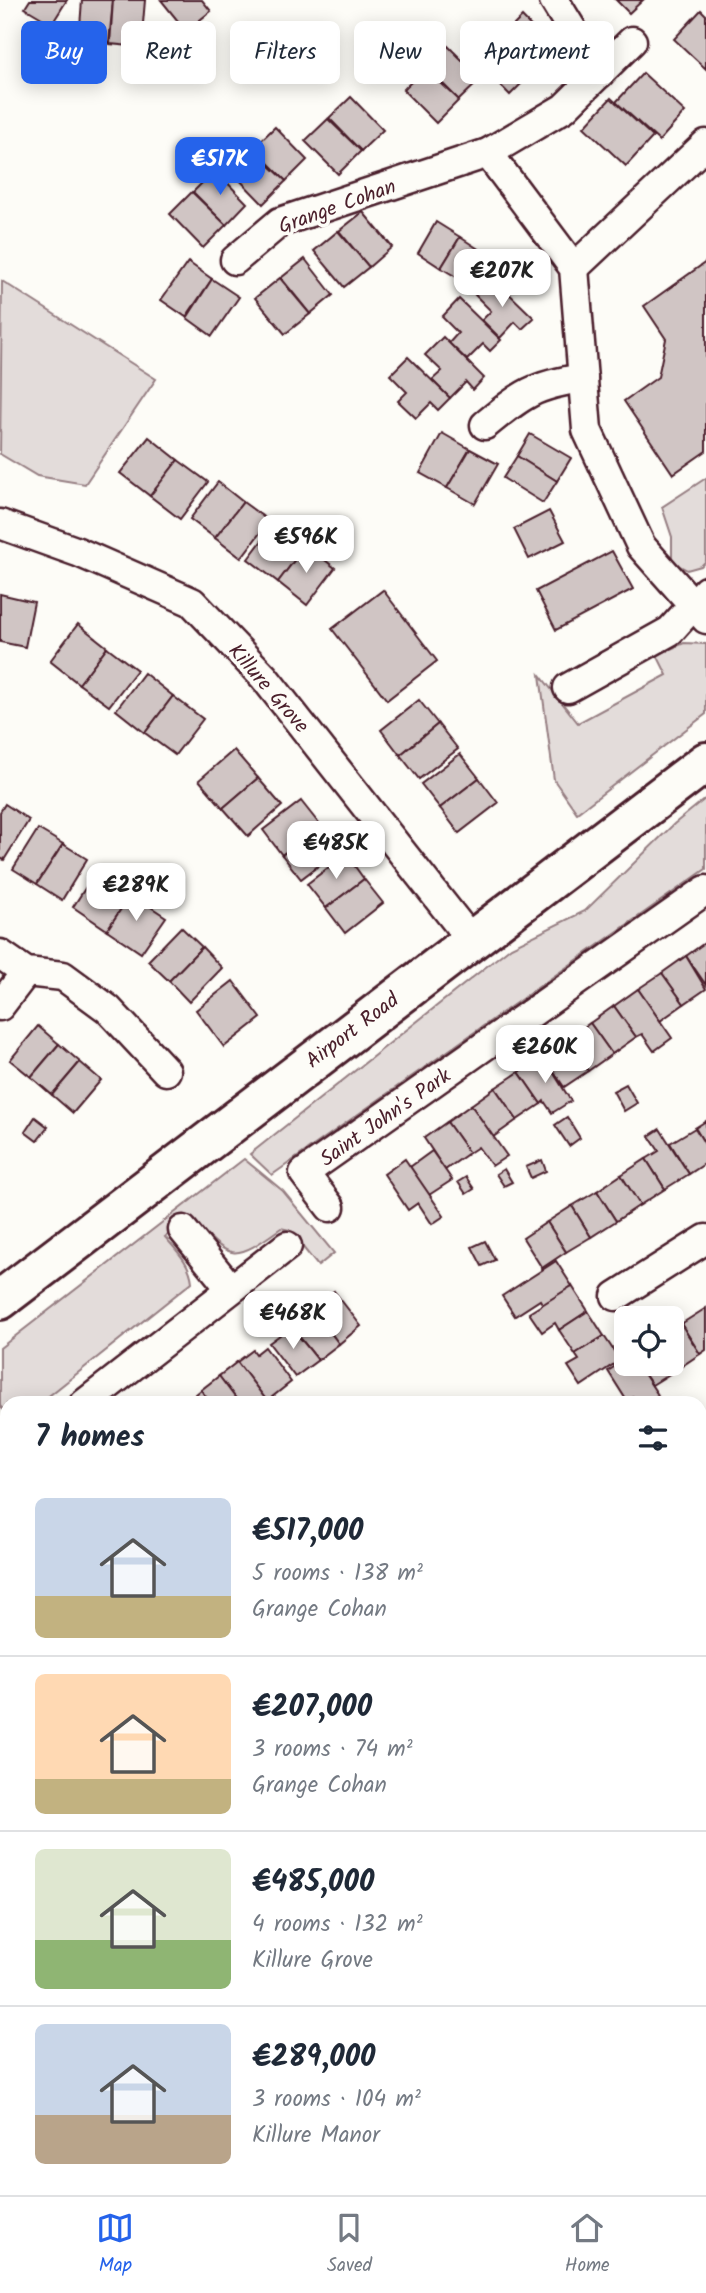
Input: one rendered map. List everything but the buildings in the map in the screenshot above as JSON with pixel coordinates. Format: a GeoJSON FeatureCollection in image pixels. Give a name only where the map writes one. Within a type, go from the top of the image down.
{"type":"FeatureCollection","features":[{"type":"Feature","properties":{"kind":"main road","name":"Airport Road"},"geometry":{"type":"LineString","coordinates":[[0,1300],[471,940],[546,887],[706,762]]}},
{"type":"Feature","properties":{"kind":"street"},"geometry":{"type":"LineString","coordinates":[[554,0],[567,21]]}},
{"type":"Feature","properties":{"kind":"street","name":"Grange Cohan"},"geometry":{"type":"LineString","coordinates":[[614,59],[632,41]]}},
{"type":"Feature","properties":{"kind":"street","name":"Grange Cohan"},"geometry":{"type":"LineString","coordinates":[[234,260],[280,222],[488,153],[564,108],[589,84]]}},
{"type":"Feature","properties":{"kind":"street"},"geometry":{"type":"LineString","coordinates":[[488,153],[574,268],[587,430],[641,546],[701,606],[670,631],[568,688]]}},
{"type":"Feature","properties":{"kind":"street"},"geometry":{"type":"LineString","coordinates":[[574,268],[703,155]]}},
{"type":"Feature","properties":{"kind":"street"},"geometry":{"type":"LineString","coordinates":[[485,425],[518,398],[546,383],[583,378]]}},
{"type":"Feature","properties":{"kind":"street","name":"Killure Grove"},"geometry":{"type":"LineString","coordinates":[[0,524],[78,552],[192,602],[264,677],[471,940]]}},
{"type":"Feature","properties":{"kind":"street","name":"Saint John's Park"},"geometry":{"type":"LineString","coordinates":[[330,1207],[304,1174],[706,890]]}},
{"type":"Feature","properties":{"kind":"street"},"geometry":{"type":"LineString","coordinates":[[0,954],[26,972],[64,976],[107,1009],[166,1071]]}},
{"type":"Feature","properties":{"kind":"street"},"geometry":{"type":"LineString","coordinates":[[0,1006],[26,972]]}},
{"type":"Feature","properties":{"kind":"street"},"geometry":{"type":"LineString","coordinates":[[183,1230],[231,1289]]}},
{"type":"Feature","properties":{"kind":"street"},"geometry":{"type":"LineString","coordinates":[[616,1296],[706,1239]]}},
{"type":"Feature","properties":{"kind":"street"},"geometry":{"type":"LineString","coordinates":[[94,1396],[287,1246]]}},
{"type":"Feature","properties":{"kind":"shaded area"},"geometry":{"type":"Polygon","coordinates":[[[2,281],[156,379],[85,484],[37,476],[0,454],[2,281]]]}},
{"type":"Feature","properties":{"kind":"shaded area"},"geometry":{"type":"Polygon","coordinates":[[[706,478],[706,561],[701,566],[687,570],[672,562],[672,537],[662,507],[706,478]]]}},
{"type":"Feature","properties":{"kind":"shaded area"},"geometry":{"type":"Polygon","coordinates":[[[684,643],[706,644],[706,714],[577,813],[554,780],[540,675],[578,723],[667,675],[657,655],[684,643]]]}},
{"type":"Feature","properties":{"kind":"shaded area"},"geometry":{"type":"Polygon","coordinates":[[[706,798],[706,869],[272,1175],[250,1154],[511,947],[585,911],[674,824],[706,798]]]}},
{"type":"Feature","properties":{"kind":"shaded area"},"geometry":{"type":"Polygon","coordinates":[[[244,1159],[283,1191],[334,1253],[318,1266],[289,1230],[281,1228],[251,1248],[232,1252],[214,1242],[190,1217],[165,1237],[186,1263],[192,1282],[49,1396],[0,1396],[0,1348],[244,1159]]]}}]}
